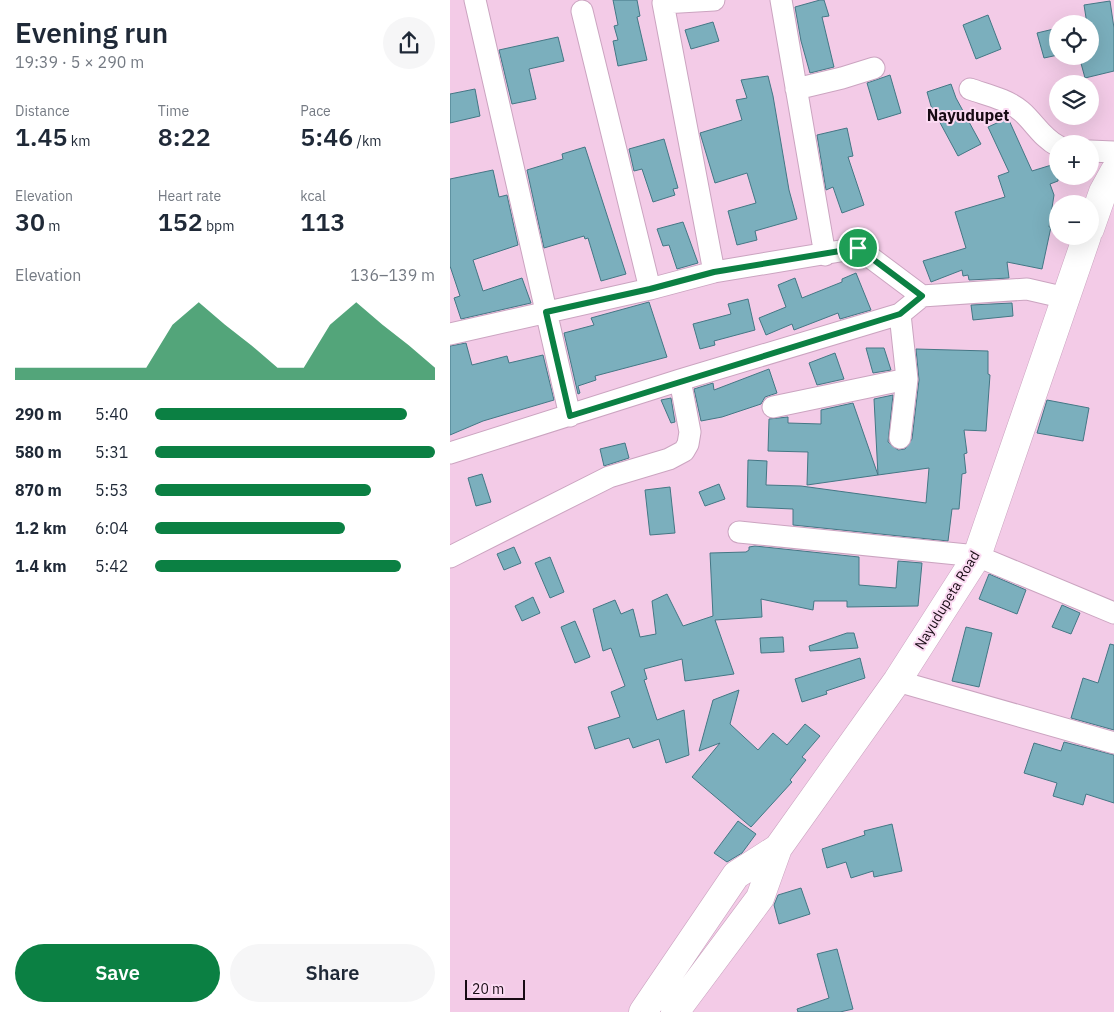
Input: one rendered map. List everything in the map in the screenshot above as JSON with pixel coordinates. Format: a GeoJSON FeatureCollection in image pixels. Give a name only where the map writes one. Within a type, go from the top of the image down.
{"type":"FeatureCollection","features":[{"type":"Feature","properties":{"kind":"street"},"geometry":{"type":"LineString","coordinates":[[475,0],[570,416]]}},
{"type":"Feature","properties":{"kind":"street"},"geometry":{"type":"LineString","coordinates":[[714,0],[663,1],[714,272]]}},
{"type":"Feature","properties":{"kind":"street"},"geometry":{"type":"LineString","coordinates":[[781,0],[824,255]]}},
{"type":"Feature","properties":{"kind":"street"},"geometry":{"type":"LineString","coordinates":[[582,11],[650,289]]}},
{"type":"Feature","properties":{"kind":"street"},"geometry":{"type":"LineString","coordinates":[[796,88],[842,78],[874,68]]}},
{"type":"Feature","properties":{"kind":"street"},"geometry":{"type":"LineString","coordinates":[[970,89],[1008,103],[1020,110],[1049,141]]}},
{"type":"Feature","properties":{"kind":"street"},"geometry":{"type":"LineString","coordinates":[[1099,151],[1114,152]]}},
{"type":"Feature","properties":{"kind":"street"},"geometry":{"type":"LineString","coordinates":[[1099,201],[1114,172]]}},
{"type":"Feature","properties":{"kind":"street","name":"Nayudupeta Road"},"geometry":{"type":"LineString","coordinates":[[778,848],[897,681],[977,556],[1084,245]]}},
{"type":"Feature","properties":{"kind":"street"},"geometry":{"type":"LineString","coordinates":[[450,334],[650,289],[714,272],[858,248],[922,296]]}},
{"type":"Feature","properties":{"kind":"street"},"geometry":{"type":"LineString","coordinates":[[450,453],[680,380],[900,314],[922,296],[1028,289],[1066,298]]}},
{"type":"Feature","properties":{"kind":"street"},"geometry":{"type":"LineString","coordinates":[[900,314],[907,379],[900,438]]}},
{"type":"Feature","properties":{"kind":"street"},"geometry":{"type":"LineString","coordinates":[[773,406],[907,379]]}},
{"type":"Feature","properties":{"kind":"street"},"geometry":{"type":"LineString","coordinates":[[450,557],[609,477],[659,460],[669,459],[684,451],[688,444],[690,432],[680,380]]}},
{"type":"Feature","properties":{"kind":"street"},"geometry":{"type":"LineString","coordinates":[[739,532],[977,556],[1114,613]]}},
{"type":"Feature","properties":{"kind":"street"},"geometry":{"type":"LineString","coordinates":[[897,681],[1114,743]]}},
{"type":"Feature","properties":{"kind":"street"},"geometry":{"type":"LineString","coordinates":[[643,1012],[736,875],[778,848]]}},
{"type":"Feature","properties":{"kind":"street"},"geometry":{"type":"LineString","coordinates":[[676,1012],[760,898],[778,848]]}},
{"type":"Feature","properties":{"kind":"building"},"geometry":{"type":"Polygon","coordinates":[[[613,0],[637,0],[640,16],[637,17],[647,60],[618,66],[613,41],[618,40],[614,26],[618,25],[613,0]]]}},
{"type":"Feature","properties":{"kind":"building"},"geometry":{"type":"Polygon","coordinates":[[[824,0],[829,16],[822,17],[834,67],[810,73],[801,41],[795,7],[824,0]]]}},
{"type":"Feature","properties":{"kind":"building"},"geometry":{"type":"Polygon","coordinates":[[[1110,1],[1114,28],[1114,71],[1097,75],[1084,75],[1081,65],[1099,65],[1099,15],[1086,15],[1084,5],[1110,1]]]}},
{"type":"Feature","properties":{"kind":"building"},"geometry":{"type":"Polygon","coordinates":[[[988,15],[1001,49],[976,59],[963,25],[988,15]]]}},
{"type":"Feature","properties":{"kind":"building"},"geometry":{"type":"Polygon","coordinates":[[[713,22],[719,41],[691,49],[685,30],[713,22]]]}},
{"type":"Feature","properties":{"kind":"building"},"geometry":{"type":"Polygon","coordinates":[[[1049,30],[1049,57],[1044,58],[1037,33],[1049,30]]]}},
{"type":"Feature","properties":{"kind":"building"},"geometry":{"type":"Polygon","coordinates":[[[558,37],[564,61],[529,69],[536,99],[512,104],[499,50],[558,37]]]}},
{"type":"Feature","properties":{"kind":"building"},"geometry":{"type":"Polygon","coordinates":[[[890,75],[901,113],[878,120],[867,83],[890,75]]]}},
{"type":"Feature","properties":{"kind":"building"},"geometry":{"type":"Polygon","coordinates":[[[768,76],[789,190],[797,219],[755,231],[757,240],[737,245],[728,211],[756,203],[747,173],[715,183],[700,133],[742,120],[736,100],[747,98],[741,80],[768,76]]]}},
{"type":"Feature","properties":{"kind":"building"},"geometry":{"type":"Polygon","coordinates":[[[951,84],[956,98],[981,144],[958,156],[931,106],[927,92],[951,84]]]}},
{"type":"Feature","properties":{"kind":"building"},"geometry":{"type":"Polygon","coordinates":[[[475,89],[480,116],[450,123],[450,94],[475,89]]]}},
{"type":"Feature","properties":{"kind":"building"},"geometry":{"type":"Polygon","coordinates":[[[1008,118],[1032,171],[1049,166],[1049,185],[1054,195],[1049,195],[1049,236],[1042,269],[1007,262],[1009,278],[969,280],[968,275],[963,276],[962,270],[931,282],[923,261],[966,248],[955,212],[1005,197],[998,176],[1009,172],[988,127],[1008,118]]]}},
{"type":"Feature","properties":{"kind":"building"},"geometry":{"type":"Polygon","coordinates":[[[847,128],[853,156],[848,157],[864,205],[842,213],[833,187],[826,190],[817,135],[847,128]]]}},
{"type":"Feature","properties":{"kind":"building"},"geometry":{"type":"Polygon","coordinates":[[[664,139],[678,188],[673,189],[675,195],[653,202],[642,169],[634,171],[629,149],[664,139]]]}},
{"type":"Feature","properties":{"kind":"building"},"geometry":{"type":"Polygon","coordinates":[[[585,147],[626,274],[601,281],[588,238],[585,239],[584,236],[544,248],[527,170],[563,159],[562,154],[585,147]]]}},
{"type":"Feature","properties":{"kind":"building"},"geometry":{"type":"Polygon","coordinates":[[[493,170],[499,197],[507,195],[518,245],[473,260],[483,291],[522,278],[531,303],[461,319],[454,298],[460,296],[450,266],[450,179],[493,170]]]}},
{"type":"Feature","properties":{"kind":"building"},"geometry":{"type":"Polygon","coordinates":[[[683,222],[698,263],[677,269],[669,245],[663,246],[657,229],[683,222]]]}},
{"type":"Feature","properties":{"kind":"building"},"geometry":{"type":"Polygon","coordinates":[[[856,273],[871,310],[840,319],[838,313],[794,330],[792,324],[766,335],[759,318],[786,307],[778,285],[795,278],[802,298],[842,282],[842,279],[856,273]]]}},
{"type":"Feature","properties":{"kind":"building"},"geometry":{"type":"Polygon","coordinates":[[[748,299],[755,330],[714,341],[715,345],[700,349],[693,324],[731,314],[728,304],[748,299]]]}},
{"type":"Feature","properties":{"kind":"building"},"geometry":{"type":"Polygon","coordinates":[[[649,302],[667,357],[595,376],[596,380],[578,386],[580,393],[578,394],[564,333],[594,325],[591,318],[649,302]]]}},
{"type":"Feature","properties":{"kind":"building"},"geometry":{"type":"Polygon","coordinates":[[[1012,303],[1013,316],[973,320],[971,305],[1012,303]]]}},
{"type":"Feature","properties":{"kind":"building"},"geometry":{"type":"Polygon","coordinates":[[[466,343],[472,365],[507,356],[509,363],[543,355],[554,400],[483,421],[450,435],[450,346],[466,343]]]}},
{"type":"Feature","properties":{"kind":"building"},"geometry":{"type":"Polygon","coordinates":[[[866,348],[884,348],[891,370],[873,373],[866,348]]]}},
{"type":"Feature","properties":{"kind":"building"},"geometry":{"type":"Polygon","coordinates":[[[916,349],[988,351],[988,374],[990,375],[986,431],[964,430],[967,453],[964,454],[966,473],[962,474],[959,509],[952,509],[948,541],[793,525],[793,509],[747,507],[748,460],[767,461],[766,485],[801,486],[926,503],[929,468],[878,475],[874,399],[893,395],[888,442],[898,450],[905,449],[912,439],[919,380],[916,349]]]}},
{"type":"Feature","properties":{"kind":"building"},"geometry":{"type":"Polygon","coordinates":[[[835,353],[844,379],[817,385],[809,363],[835,353]]]}},
{"type":"Feature","properties":{"kind":"building"},"geometry":{"type":"Polygon","coordinates":[[[769,369],[777,393],[765,397],[761,404],[722,417],[701,421],[694,389],[713,383],[714,390],[769,369]]]}},
{"type":"Feature","properties":{"kind":"building"},"geometry":{"type":"Polygon","coordinates":[[[671,398],[675,422],[671,423],[661,400],[671,398]]]}},
{"type":"Feature","properties":{"kind":"building"},"geometry":{"type":"Polygon","coordinates":[[[1047,400],[1089,408],[1083,441],[1037,433],[1047,400]]]}},
{"type":"Feature","properties":{"kind":"building"},"geometry":{"type":"Polygon","coordinates":[[[853,403],[878,475],[807,485],[808,452],[768,451],[769,419],[788,417],[788,423],[821,424],[821,410],[853,403]]]}},
{"type":"Feature","properties":{"kind":"building"},"geometry":{"type":"Polygon","coordinates":[[[625,443],[629,458],[604,466],[600,449],[625,443]]]}},
{"type":"Feature","properties":{"kind":"building"},"geometry":{"type":"Polygon","coordinates":[[[482,474],[491,502],[476,506],[468,478],[482,474]]]}},
{"type":"Feature","properties":{"kind":"building"},"geometry":{"type":"Polygon","coordinates":[[[719,484],[725,499],[705,506],[699,492],[719,484]]]}},
{"type":"Feature","properties":{"kind":"building"},"geometry":{"type":"Polygon","coordinates":[[[670,487],[675,533],[650,535],[645,490],[670,487]]]}},
{"type":"Feature","properties":{"kind":"building"},"geometry":{"type":"Polygon","coordinates":[[[755,546],[859,557],[859,585],[896,588],[898,561],[922,563],[918,606],[847,607],[847,601],[814,601],[813,610],[761,599],[762,617],[715,620],[734,674],[685,681],[682,659],[644,669],[647,679],[644,680],[657,720],[684,710],[689,755],[666,763],[659,739],[633,748],[629,738],[595,749],[588,727],[620,717],[611,692],[625,686],[611,648],[603,651],[593,609],[615,600],[621,614],[633,609],[640,637],[656,634],[652,601],[667,594],[683,626],[713,616],[710,553],[746,552],[749,550],[749,547],[755,546]]]}},
{"type":"Feature","properties":{"kind":"building"},"geometry":{"type":"Polygon","coordinates":[[[514,547],[521,563],[504,570],[497,554],[514,547]]]}},
{"type":"Feature","properties":{"kind":"building"},"geometry":{"type":"Polygon","coordinates":[[[550,557],[564,592],[550,598],[535,563],[550,557]]]}},
{"type":"Feature","properties":{"kind":"building"},"geometry":{"type":"Polygon","coordinates":[[[989,574],[1026,590],[1017,614],[979,599],[989,574]]]}},
{"type":"Feature","properties":{"kind":"building"},"geometry":{"type":"Polygon","coordinates":[[[533,597],[540,613],[522,621],[515,606],[533,597]]]}},
{"type":"Feature","properties":{"kind":"building"},"geometry":{"type":"Polygon","coordinates":[[[1062,605],[1080,613],[1071,634],[1052,627],[1062,605]]]}},
{"type":"Feature","properties":{"kind":"building"},"geometry":{"type":"Polygon","coordinates":[[[575,621],[590,657],[575,663],[561,627],[575,621]]]}},
{"type":"Feature","properties":{"kind":"building"},"geometry":{"type":"Polygon","coordinates":[[[966,627],[992,633],[979,687],[952,681],[966,627]]]}},
{"type":"Feature","properties":{"kind":"building"},"geometry":{"type":"Polygon","coordinates":[[[847,633],[854,633],[858,648],[810,651],[809,646],[847,633]]]}},
{"type":"Feature","properties":{"kind":"building"},"geometry":{"type":"Polygon","coordinates":[[[783,637],[784,652],[761,653],[760,638],[783,637]]]}},
{"type":"Feature","properties":{"kind":"building"},"geometry":{"type":"Polygon","coordinates":[[[1110,644],[1114,645],[1114,730],[1071,718],[1083,678],[1098,683],[1110,644]]]}},
{"type":"Feature","properties":{"kind":"building"},"geometry":{"type":"Polygon","coordinates":[[[860,658],[865,678],[826,691],[827,694],[802,702],[795,679],[860,658]]]}},
{"type":"Feature","properties":{"kind":"building"},"geometry":{"type":"Polygon","coordinates":[[[739,690],[730,724],[758,750],[773,733],[787,745],[805,724],[820,736],[802,757],[806,760],[790,780],[792,782],[751,827],[692,777],[720,743],[699,751],[713,700],[739,690]]]}},
{"type":"Feature","properties":{"kind":"building"},"geometry":{"type":"Polygon","coordinates":[[[1064,742],[1114,755],[1114,803],[1086,794],[1083,805],[1053,796],[1057,783],[1024,773],[1034,743],[1061,751],[1064,742]]]}},
{"type":"Feature","properties":{"kind":"building"},"geometry":{"type":"Polygon","coordinates":[[[738,821],[756,834],[742,853],[727,862],[714,853],[738,821]]]}},
{"type":"Feature","properties":{"kind":"building"},"geometry":{"type":"Polygon","coordinates":[[[892,824],[902,871],[874,877],[873,871],[851,878],[846,862],[827,868],[822,849],[865,835],[864,831],[892,824]]]}},
{"type":"Feature","properties":{"kind":"building"},"geometry":{"type":"Polygon","coordinates":[[[801,888],[810,914],[779,924],[774,905],[778,895],[801,888]]]}},
{"type":"Feature","properties":{"kind":"building"},"geometry":{"type":"Polygon","coordinates":[[[837,949],[853,1009],[840,1012],[798,1012],[797,1009],[829,998],[817,954],[837,949]]]}},
{"type":"Feature","properties":{"kind":"district","name":"Nayudupet"},"geometry":{"type":"Point","coordinates":[968,115]}},
{"type":"Feature","properties":{"kind":"route"},"geometry":{"type":"LineString","coordinates":[[858,248],[922,296],[900,314],[680,380],[570,416],[546,312],[650,289],[714,272],[858,248]]}}]}
